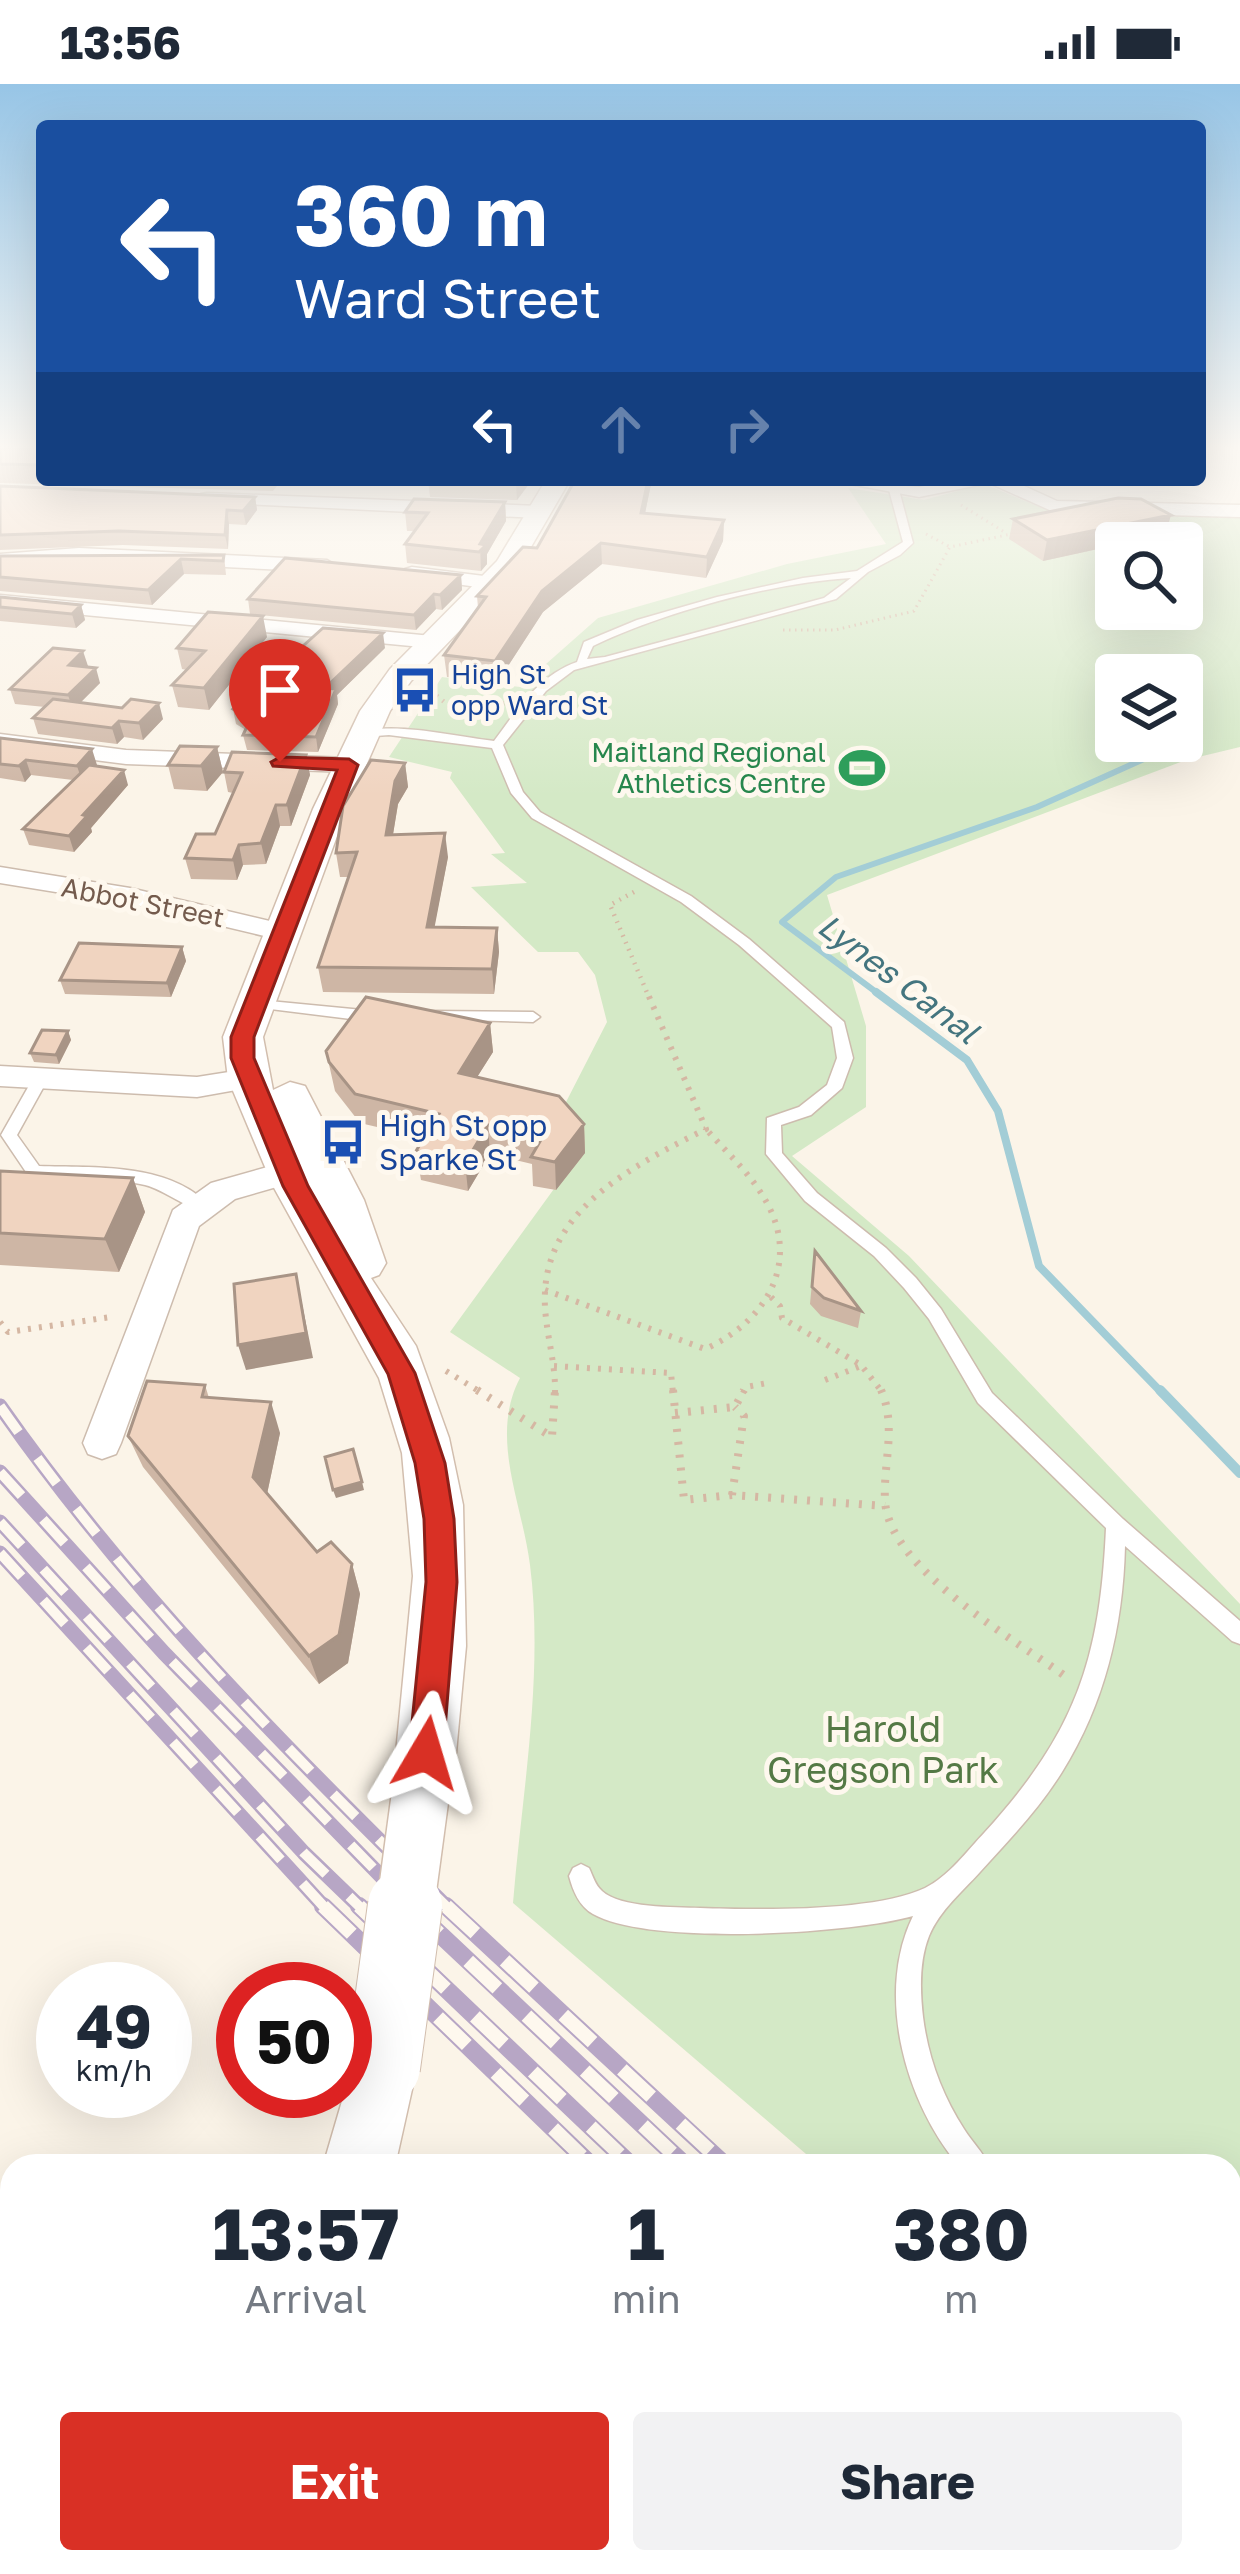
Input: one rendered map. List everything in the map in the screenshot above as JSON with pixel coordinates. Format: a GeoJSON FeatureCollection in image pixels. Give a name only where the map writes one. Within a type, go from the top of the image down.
{"type":"FeatureCollection","features":[{"type":"Feature","properties":{"kind":"main road"},"geometry":{"type":"LineString","coordinates":[[424,1372],[297,1178],[287,1132],[266,1081],[259,1004],[355,749],[400,675],[492,583],[504,564]]}},
{"type":"Feature","properties":{"kind":"main road"},"geometry":{"type":"LineString","coordinates":[[266,1081],[342,1200],[361,1258]]}},
{"type":"Feature","properties":{"kind":"main road"},"geometry":{"type":"LineString","coordinates":[[297,1178],[361,1258],[424,1372],[439,1519],[439,1644],[426,1753],[383,2067],[361,2154]]}},
{"type":"Feature","properties":{"kind":"main road"},"geometry":{"type":"LineString","coordinates":[[383,2067],[383,2154]]}},
{"type":"Feature","properties":{"kind":"street"},"geometry":{"type":"LineString","coordinates":[[276,564],[350,568]]}},
{"type":"Feature","properties":{"kind":"street"},"geometry":{"type":"LineString","coordinates":[[392,572],[492,583]]}},
{"type":"Feature","properties":{"kind":"street"},"geometry":{"type":"LineString","coordinates":[[0,601],[432,642]]}},
{"type":"Feature","properties":{"kind":"street"},"geometry":{"type":"LineString","coordinates":[[0,741],[126,757],[355,749]]}},
{"type":"Feature","properties":{"kind":"street","name":"Abbot Street"},"geometry":{"type":"LineString","coordinates":[[0,875],[148,900],[285,933]]}},
{"type":"Feature","properties":{"kind":"street"},"geometry":{"type":"LineString","coordinates":[[0,1076],[197,1087],[266,1081]]}},
{"type":"Feature","properties":{"kind":"street"},"geometry":{"type":"LineString","coordinates":[[102,1443],[180,1226],[202,1205],[230,1206],[297,1178]]}},
{"type":"Feature","properties":{"kind":"lane"},"geometry":{"type":"LineString","coordinates":[[497,745],[533,698],[581,660],[588,644],[623,628],[819,577],[860,574],[881,564]]}},
{"type":"Feature","properties":{"kind":"lane"},"geometry":{"type":"LineString","coordinates":[[581,660],[605,660],[828,600],[860,574]]}},
{"type":"Feature","properties":{"kind":"lane"},"geometry":{"type":"LineString","coordinates":[[355,749],[389,731],[497,745]]}},
{"type":"Feature","properties":{"kind":"lane"},"geometry":{"type":"LineString","coordinates":[[497,745],[517,793],[536,815],[686,899],[744,941],[839,1025],[845,1058],[834,1088],[805,1112],[773,1122],[775,1154],[811,1197],[880,1252],[910,1283],[986,1398],[1116,1526],[1240,1634]]}},
{"type":"Feature","properties":{"kind":"lane"},"geometry":{"type":"LineString","coordinates":[[259,1004],[292,1005],[332,1016],[398,1016]]}},
{"type":"Feature","properties":{"kind":"lane"},"geometry":{"type":"LineString","coordinates":[[419,1016],[533,1017]]}},
{"type":"Feature","properties":{"kind":"lane"},"geometry":{"type":"LineString","coordinates":[[40,1078],[9,1135],[34,1171],[148,1177],[202,1205]]}},
{"type":"Feature","properties":{"kind":"lane"},"geometry":{"type":"LineString","coordinates":[[580,1876],[589,1896],[609,1909],[708,1920],[868,1912],[933,1898],[1020,1813],[1049,1773],[1092,1696],[1115,1598],[1116,1526]]}},
{"type":"Feature","properties":{"kind":"lane"},"geometry":{"type":"LineString","coordinates":[[950,1884],[918,1932],[909,1981],[912,2038],[933,2097],[963,2154]]}},
{"type":"Feature","properties":{"kind":"path"},"geometry":{"type":"LineString","coordinates":[[766,630],[835,630],[914,611],[942,564]]}},
{"type":"Feature","properties":{"kind":"path"},"geometry":{"type":"LineString","coordinates":[[431,691],[461,716],[511,702]]}},
{"type":"Feature","properties":{"kind":"path"},"geometry":{"type":"LineString","coordinates":[[545,1290],[705,1349],[732,1340],[752,1325],[778,1279],[781,1243],[770,1209],[706,1129],[610,905],[639,890]]}},
{"type":"Feature","properties":{"kind":"path"},"geometry":{"type":"LineString","coordinates":[[424,1372],[552,1438],[554,1366],[545,1290],[561,1243],[599,1193],[655,1154],[706,1129]]}},
{"type":"Feature","properties":{"kind":"path"},"geometry":{"type":"LineString","coordinates":[[771,1297],[780,1306],[782,1318],[861,1365],[883,1392],[890,1413],[885,1505],[904,1548],[932,1579],[1092,1696]]}},
{"type":"Feature","properties":{"kind":"path"},"geometry":{"type":"LineString","coordinates":[[0,1322],[8,1332],[111,1317]]}},
{"type":"Feature","properties":{"kind":"path"},"geometry":{"type":"LineString","coordinates":[[825,1380],[861,1365]]}},
{"type":"Feature","properties":{"kind":"path"},"geometry":{"type":"LineString","coordinates":[[554,1366],[670,1373],[684,1500],[732,1495],[885,1505]]}},
{"type":"Feature","properties":{"kind":"path"},"geometry":{"type":"LineString","coordinates":[[735,1407],[746,1387],[767,1383]]}},
{"type":"Feature","properties":{"kind":"path"},"geometry":{"type":"LineString","coordinates":[[675,1413],[735,1407]]}},
{"type":"Feature","properties":{"kind":"path"},"geometry":{"type":"LineString","coordinates":[[732,1495],[744,1416],[735,1407]]}},
{"type":"Feature","properties":{"kind":"green space","name":"Harold Gregson Park"},"geometry":{"type":"Polygon","coordinates":[[[786,564],[1095,564],[1095,630],[1203,630],[1203,564],[1240,564],[1240,747],[1203,756],[1203,654],[1095,654],[1095,762],[1181,762],[827,895],[866,1026],[866,1107],[792,1156],[909,1256],[1240,1604],[1240,2154],[806,2154],[513,1903],[535,1649],[530,1565],[507,1446],[511,1400],[520,1378],[450,1332],[580,1153],[565,1104],[607,1022],[595,975],[578,952],[538,952],[471,887],[527,883],[491,854],[505,853],[450,778],[452,772],[389,757],[442,677],[520,687],[598,618],[786,564]]]}},
{"type":"Feature","properties":{"kind":"building"},"geometry":{"type":"Polygon","coordinates":[[[0,564],[175,564],[148,590],[0,577],[0,564]]]}},
{"type":"Feature","properties":{"kind":"building"},"geometry":{"type":"Polygon","coordinates":[[[279,564],[349,564],[461,575],[414,615],[248,599],[279,564]]]}},
{"type":"Feature","properties":{"kind":"building"},"geometry":{"type":"Polygon","coordinates":[[[507,564],[575,564],[542,591],[495,661],[444,655],[486,597],[477,596],[507,564]]]}},
{"type":"Feature","properties":{"kind":"building"},"geometry":{"type":"Polygon","coordinates":[[[0,597],[81,605],[72,614],[0,607],[0,597]]]}},
{"type":"Feature","properties":{"kind":"building"},"geometry":{"type":"Polygon","coordinates":[[[208,612],[263,616],[204,688],[172,685],[205,651],[177,648],[208,612]]]}},
{"type":"Feature","properties":{"kind":"building"},"geometry":{"type":"Polygon","coordinates":[[[323,628],[383,633],[325,688],[336,689],[316,737],[243,735],[250,720],[233,709],[323,628]]]}},
{"type":"Feature","properties":{"kind":"building"},"geometry":{"type":"Polygon","coordinates":[[[53,648],[83,651],[69,665],[96,668],[68,695],[10,689],[53,648]]]}},
{"type":"Feature","properties":{"kind":"building"},"geometry":{"type":"Polygon","coordinates":[[[53,699],[122,708],[131,699],[159,703],[139,723],[119,721],[112,728],[33,718],[53,699]]]}},
{"type":"Feature","properties":{"kind":"building"},"geometry":{"type":"Polygon","coordinates":[[[0,738],[92,749],[77,766],[26,760],[19,766],[0,764],[0,738]]]}},
{"type":"Feature","properties":{"kind":"building"},"geometry":{"type":"Polygon","coordinates":[[[180,746],[217,747],[201,766],[168,765],[180,746]]]}},
{"type":"Feature","properties":{"kind":"building"},"geometry":{"type":"Polygon","coordinates":[[[232,752],[306,755],[287,805],[276,805],[261,843],[239,845],[233,860],[185,858],[196,834],[215,834],[242,773],[224,772],[232,752]]]}},
{"type":"Feature","properties":{"kind":"building"},"geometry":{"type":"Polygon","coordinates":[[[371,760],[405,763],[395,781],[386,835],[445,833],[427,927],[497,928],[492,969],[318,967],[357,852],[336,853],[343,806],[371,760]]]}},
{"type":"Feature","properties":{"kind":"building"},"geometry":{"type":"Polygon","coordinates":[[[89,765],[124,770],[69,836],[23,829],[89,765]]]}},
{"type":"Feature","properties":{"kind":"building"},"geometry":{"type":"Polygon","coordinates":[[[79,943],[182,947],[167,983],[60,980],[79,943]]]}},
{"type":"Feature","properties":{"kind":"building"},"geometry":{"type":"Polygon","coordinates":[[[366,997],[490,1023],[459,1073],[559,1096],[584,1124],[555,1162],[531,1157],[542,1138],[488,1125],[465,1163],[416,1151],[439,1114],[355,1094],[329,1062],[326,1051],[366,997]]]}},
{"type":"Feature","properties":{"kind":"building"},"geometry":{"type":"Polygon","coordinates":[[[42,1030],[68,1031],[56,1055],[30,1053],[42,1030]]]}},
{"type":"Feature","properties":{"kind":"building"},"geometry":{"type":"Polygon","coordinates":[[[0,1171],[133,1178],[105,1239],[0,1233],[0,1171]]]}},
{"type":"Feature","properties":{"kind":"building"},"geometry":{"type":"Polygon","coordinates":[[[815,1251],[861,1311],[824,1298],[812,1287],[815,1251]]]}},
{"type":"Feature","properties":{"kind":"building"},"geometry":{"type":"Polygon","coordinates":[[[296,1274],[306,1333],[238,1345],[234,1284],[296,1274]]]}},
{"type":"Feature","properties":{"kind":"building"},"geometry":{"type":"Polygon","coordinates":[[[147,1381],[205,1385],[202,1397],[271,1402],[253,1477],[317,1552],[331,1542],[352,1564],[339,1635],[309,1656],[128,1436],[147,1381]]]}},
{"type":"Feature","properties":{"kind":"building"},"geometry":{"type":"Polygon","coordinates":[[[353,1449],[362,1482],[333,1490],[325,1457],[353,1449]]]}},
{"type":"Feature","properties":{"kind":"waterway","name":"Lynes Canal"},"geometry":{"type":"LineString","coordinates":[[880,995],[782,922],[836,877],[1037,807],[1137,762]]}},
{"type":"Feature","properties":{"kind":"waterway","name":"Lynes Canal"},"geometry":{"type":"LineString","coordinates":[[876,992],[967,1060],[998,1111],[1039,1266],[1162,1393]]}},
{"type":"Feature","properties":{"kind":"waterway","name":"Lynes Canal"},"geometry":{"type":"LineString","coordinates":[[1160,1390],[1240,1473]]}},
{"type":"Feature","properties":{"kind":"railway"},"geometry":{"type":"LineString","coordinates":[[0,1406],[102,1540],[212,1668],[449,1909]]}},
{"type":"Feature","properties":{"kind":"railway"},"geometry":{"type":"LineString","coordinates":[[0,1472],[164,1653],[411,1907]]}},
{"type":"Feature","properties":{"kind":"railway"},"geometry":{"type":"LineString","coordinates":[[0,1522],[304,1853],[362,1909]]}},
{"type":"Feature","properties":{"kind":"railway"},"geometry":{"type":"LineString","coordinates":[[0,1553],[325,1908]]}},
{"type":"Feature","properties":{"kind":"railway"},"geometry":{"type":"LineString","coordinates":[[359,1906],[619,2154]]}},
{"type":"Feature","properties":{"kind":"railway"},"geometry":{"type":"LineString","coordinates":[[446,1906],[713,2154]]}},
{"type":"Feature","properties":{"kind":"railway"},"geometry":{"type":"LineString","coordinates":[[411,1907],[673,2154]]}},
{"type":"Feature","properties":{"kind":"railway"},"geometry":{"type":"LineString","coordinates":[[325,1908],[580,2154]]}},
{"type":"Feature","properties":{"kind":"place","name":"High St opp Ward St"},"geometry":{"type":"Point","coordinates":[415,690]}},
{"type":"Feature","properties":{"kind":"place","name":"Maitland Regional Athletics Centre"},"geometry":{"type":"Point","coordinates":[862,768]}},
{"type":"Feature","properties":{"kind":"place","name":"High St opp Sparke St"},"geometry":{"type":"Point","coordinates":[343,1142]}},
{"type":"Feature","properties":{"kind":"route"},"geometry":{"type":"LineString","coordinates":[[280,762],[349,765],[243,1037],[243,1058],[295,1186],[401,1373],[430,1463],[439,1519],[441,1582],[426,1753]]}}]}
